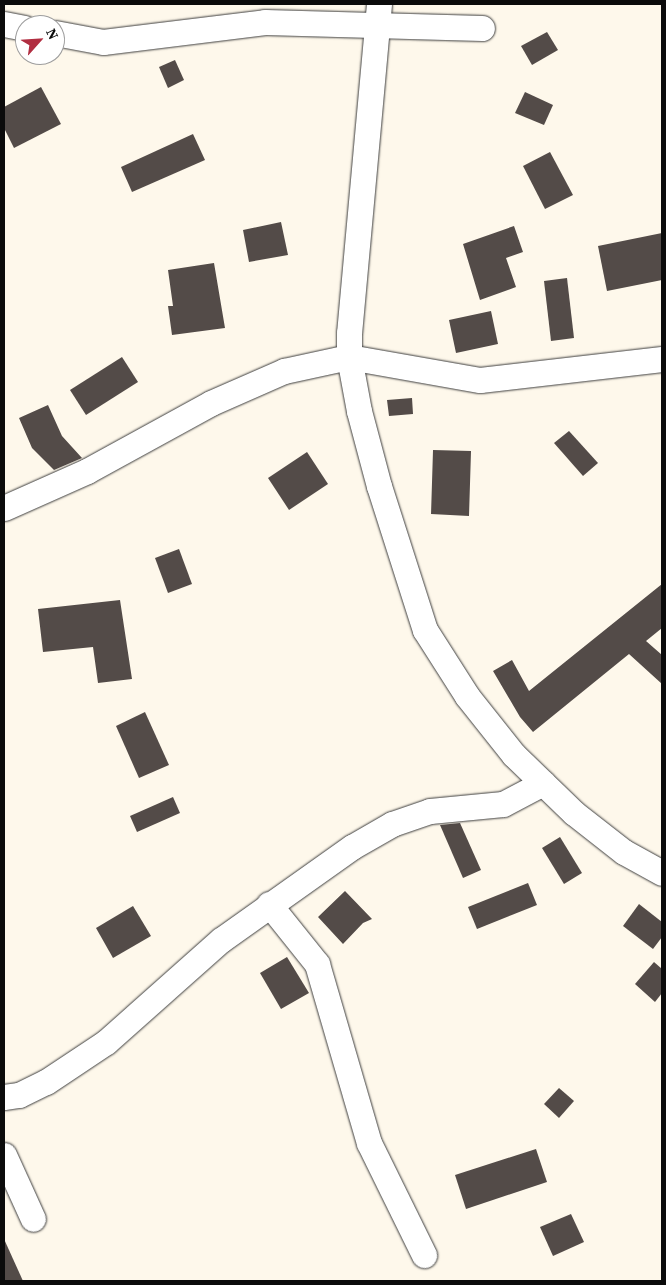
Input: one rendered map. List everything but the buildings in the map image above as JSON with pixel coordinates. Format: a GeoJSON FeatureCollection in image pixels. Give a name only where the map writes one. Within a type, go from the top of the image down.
{"type":"FeatureCollection","features":[{"type":"Feature","properties":{"kind":"street"},"geometry":{"type":"LineString","coordinates":[[65,35],[103,42],[265,22],[377,15],[482,28]]}},
{"type":"Feature","properties":{"kind":"street"},"geometry":{"type":"LineString","coordinates":[[377,15],[349,357],[378,486],[426,630],[467,696],[514,755],[574,813],[624,852],[662,873]]}},
{"type":"Feature","properties":{"kind":"street"},"geometry":{"type":"LineString","coordinates":[[4,508],[87,470],[229,395],[284,371],[349,357],[480,380],[662,360]]}},
{"type":"Feature","properties":{"kind":"street"},"geometry":{"type":"LineString","coordinates":[[4,1098],[19,1095],[46,1082],[106,1042],[221,940],[269,904],[352,847],[392,824],[430,811],[503,804],[543,783]]}},
{"type":"Feature","properties":{"kind":"street"},"geometry":{"type":"LineString","coordinates":[[269,904],[317,964],[369,1143],[424,1255]]}},
{"type":"Feature","properties":{"kind":"street"},"geometry":{"type":"LineString","coordinates":[[4,1155],[33,1220]]}}]}
